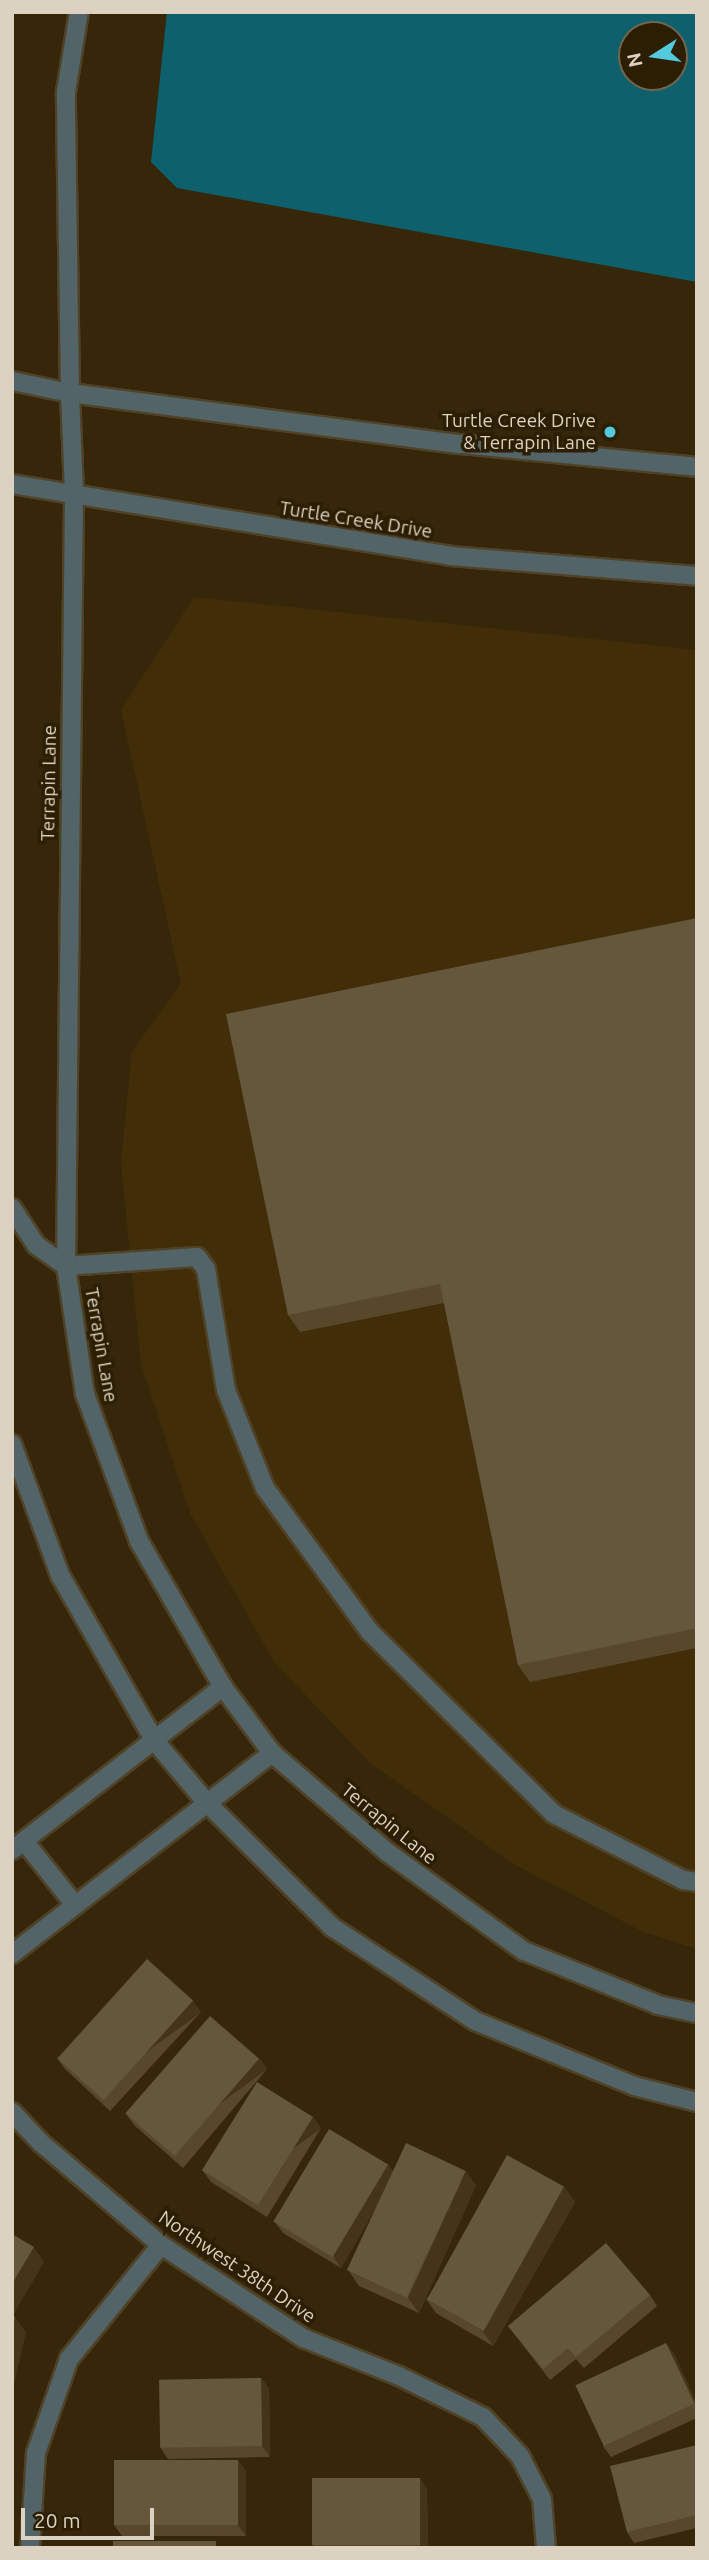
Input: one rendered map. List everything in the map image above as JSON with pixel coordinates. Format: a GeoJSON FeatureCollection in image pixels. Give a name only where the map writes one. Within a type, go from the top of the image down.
{"type":"FeatureCollection","features":[{"type":"Feature","properties":{"kind":"street","name":"Terrapin Lane"},"geometry":{"type":"LineString","coordinates":[[79,12],[66,92],[64,258],[74,493],[66,1266],[85,1394],[139,1541],[223,1687],[272,1753],[387,1852],[524,1951],[658,2005],[697,2013]]}},
{"type":"Feature","properties":{"kind":"street"},"geometry":{"type":"LineString","coordinates":[[12,381],[70,393],[460,444],[697,467]]}},
{"type":"Feature","properties":{"kind":"street","name":"Turtle Creek Drive"},"geometry":{"type":"LineString","coordinates":[[12,484],[74,493],[133,507],[450,556],[697,576]]}},
{"type":"Feature","properties":{"kind":"street"},"geometry":{"type":"LineString","coordinates":[[12,1209],[36,1245],[66,1266],[197,1258],[206,1269],[226,1390],[265,1488],[370,1632],[554,1814],[683,1880],[697,1882]]}},
{"type":"Feature","properties":{"kind":"street"},"geometry":{"type":"LineString","coordinates":[[12,1444],[60,1576],[154,1740],[207,1803],[332,1927],[475,2021],[634,2086],[697,2102]]}},
{"type":"Feature","properties":{"kind":"street"},"geometry":{"type":"LineString","coordinates":[[75,1905],[18,1845],[223,1687]]}},
{"type":"Feature","properties":{"kind":"street"},"geometry":{"type":"LineString","coordinates":[[12,1954],[272,1753]]}},
{"type":"Feature","properties":{"kind":"street","name":"Northwest 38th Drive"},"geometry":{"type":"LineString","coordinates":[[12,2112],[40,2142],[161,2245],[303,2338],[399,2376],[483,2417],[520,2456],[541,2499],[546,2548]]}},
{"type":"Feature","properties":{"kind":"street"},"geometry":{"type":"LineString","coordinates":[[24,2537],[36,2453],[69,2359],[161,2245]]}},
{"type":"Feature","properties":{"kind":"shaded area"},"geometry":{"type":"Polygon","coordinates":[[[194,597],[697,650],[697,1949],[643,1932],[512,1863],[370,1763],[274,1662],[190,1513],[141,1364],[121,1163],[132,1051],[181,984],[121,710],[194,597]]]}},
{"type":"Feature","properties":{"kind":"water"},"geometry":{"type":"Polygon","coordinates":[[[167,12],[697,12],[697,282],[177,188],[151,162],[167,12]]]}},
{"type":"Feature","properties":{"kind":"building"},"geometry":{"type":"Polygon","coordinates":[[[697,918],[697,1628],[518,1665],[440,1284],[288,1315],[226,1014],[697,918]]]}},
{"type":"Feature","properties":{"kind":"building"},"geometry":{"type":"Polygon","coordinates":[[[147,1959],[193,2000],[103,2100],[57,2059],[147,1959]]]}},
{"type":"Feature","properties":{"kind":"building"},"geometry":{"type":"Polygon","coordinates":[[[210,2016],[259,2059],[174,2156],[125,2113],[210,2016]]]}},
{"type":"Feature","properties":{"kind":"building"},"geometry":{"type":"Polygon","coordinates":[[[257,2082],[313,2117],[258,2205],[202,2170],[257,2082]]]}},
{"type":"Feature","properties":{"kind":"building"},"geometry":{"type":"Polygon","coordinates":[[[329,2129],[388,2165],[333,2257],[273,2222],[329,2129]]]}},
{"type":"Feature","properties":{"kind":"building"},"geometry":{"type":"Polygon","coordinates":[[[406,2143],[466,2171],[407,2298],[347,2270],[406,2143]]]}},
{"type":"Feature","properties":{"kind":"building"},"geometry":{"type":"Polygon","coordinates":[[[507,2155],[564,2187],[484,2331],[427,2299],[507,2155]]]}},
{"type":"Feature","properties":{"kind":"building"},"geometry":{"type":"Polygon","coordinates":[[[12,2234],[34,2247],[12,2284],[12,2234]]]}},
{"type":"Feature","properties":{"kind":"building"},"geometry":{"type":"Polygon","coordinates":[[[606,2243],[650,2295],[576,2357],[568,2348],[543,2369],[508,2326],[606,2243]]]}},
{"type":"Feature","properties":{"kind":"building"},"geometry":{"type":"Polygon","coordinates":[[[666,2343],[694,2404],[604,2446],[575,2385],[666,2343]]]}},
{"type":"Feature","properties":{"kind":"building"},"geometry":{"type":"Polygon","coordinates":[[[261,2378],[262,2446],[160,2448],[159,2380],[261,2378]]]}},
{"type":"Feature","properties":{"kind":"building"},"geometry":{"type":"Polygon","coordinates":[[[697,2445],[697,2515],[627,2532],[610,2466],[697,2445]]]}},
{"type":"Feature","properties":{"kind":"building"},"geometry":{"type":"Polygon","coordinates":[[[114,2460],[238,2460],[238,2525],[114,2525],[114,2460]]]}},
{"type":"Feature","properties":{"kind":"building"},"geometry":{"type":"Polygon","coordinates":[[[312,2478],[420,2478],[420,2545],[312,2545],[312,2478]]]}},
{"type":"Feature","properties":{"kind":"building"},"geometry":{"type":"Polygon","coordinates":[[[113,2541],[216,2541],[216,2548],[113,2548],[113,2541]]]}},
{"type":"Feature","properties":{"kind":"place","name":"Turtle Creek Drive & Terrapin Lane"},"geometry":{"type":"Point","coordinates":[610,432]}}]}
